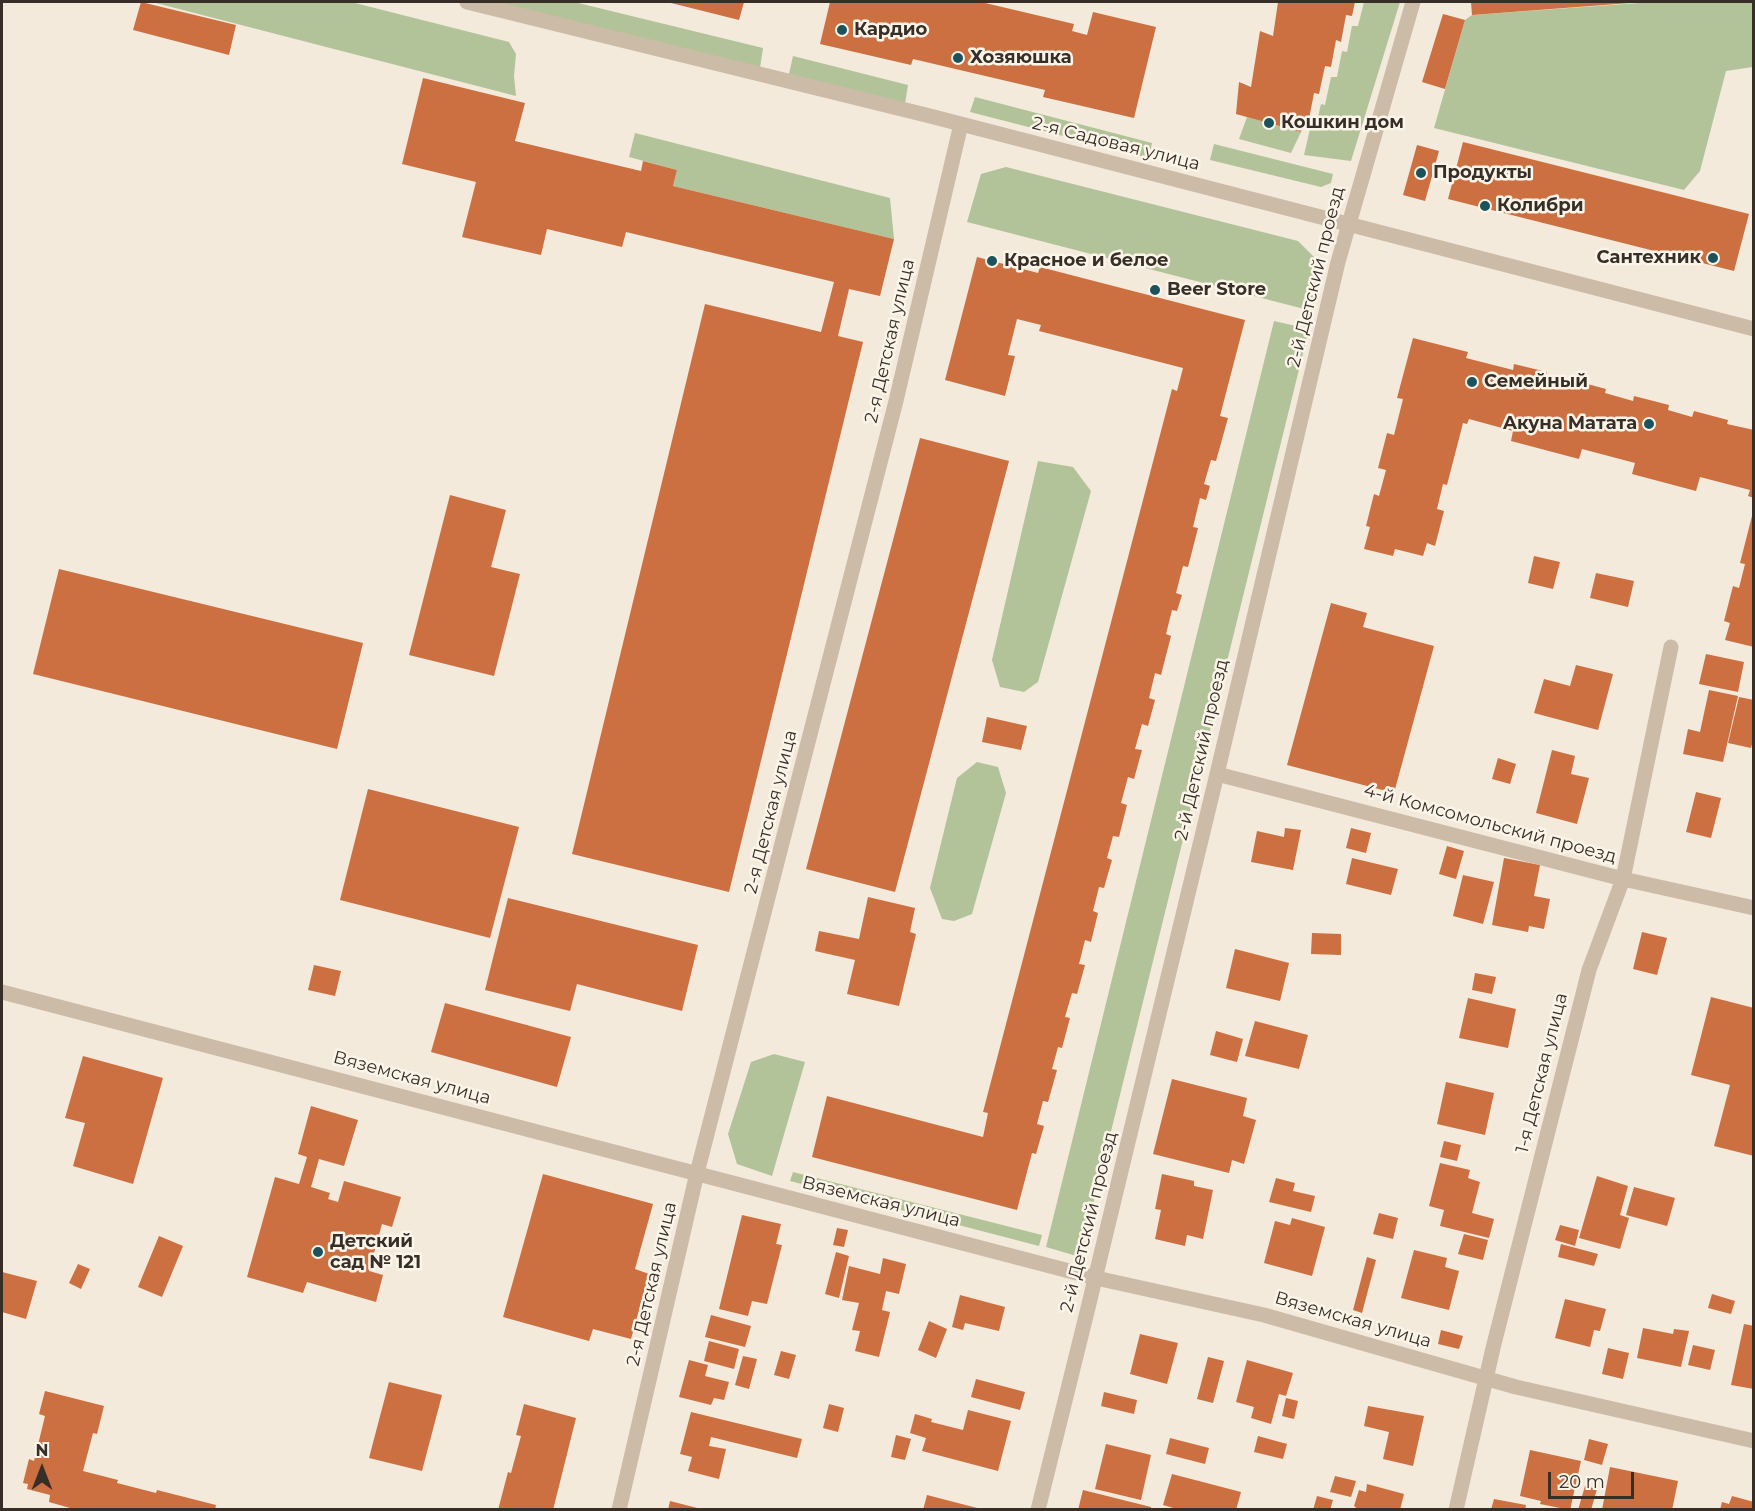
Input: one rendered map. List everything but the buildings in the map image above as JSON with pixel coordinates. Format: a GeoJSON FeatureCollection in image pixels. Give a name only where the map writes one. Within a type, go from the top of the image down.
{"type":"FeatureCollection","features":[{"type":"Feature","properties":{"kind":"street","name":"2-я Садовая улица"},"geometry":{"type":"LineString","coordinates":[[467,2],[961,124],[1754,329]]}},
{"type":"Feature","properties":{"kind":"street","name":"2-й Детский проезд"},"geometry":{"type":"LineString","coordinates":[[1038,1509],[1096,1278],[1348,225],[1413,2]]}},
{"type":"Feature","properties":{"kind":"street","name":"2-я Детская улица"},"geometry":{"type":"LineString","coordinates":[[619,1509],[697,1173],[896,401],[961,124]]}},
{"type":"Feature","properties":{"kind":"street","name":"1-я Детская улица"},"geometry":{"type":"LineString","coordinates":[[1456,1509],[1588,970],[1623,879],[1671,647]]}},
{"type":"Feature","properties":{"kind":"street","name":"4-й Комсомольский проезд"},"geometry":{"type":"LineString","coordinates":[[1217,774],[1623,879],[1754,908]]}},
{"type":"Feature","properties":{"kind":"street","name":"Вяземская улица"},"geometry":{"type":"LineString","coordinates":[[2,992],[1096,1278],[1264,1315],[1516,1387],[1754,1441]]}},
{"type":"Feature","properties":{"kind":"green space"},"geometry":{"type":"Polygon","coordinates":[[[152,2],[351,2],[509,42],[516,54],[514,76],[516,96],[152,2]]]}},
{"type":"Feature","properties":{"kind":"green space"},"geometry":{"type":"Polygon","coordinates":[[[494,2],[574,2],[763,48],[760,68],[494,2]]]}},
{"type":"Feature","properties":{"kind":"green space"},"geometry":{"type":"Polygon","coordinates":[[[1364,2],[1400,2],[1351,161],[1304,155],[1310,129],[1315,130],[1321,104],[1325,105],[1331,77],[1337,77],[1342,51],[1347,52],[1352,26],[1358,26],[1364,2]]]}},
{"type":"Feature","properties":{"kind":"green space"},"geometry":{"type":"Polygon","coordinates":[[[1653,2],[1753,2],[1753,67],[1726,71],[1700,171],[1684,190],[1434,128],[1465,20],[1472,15],[1653,2]]]}},
{"type":"Feature","properties":{"kind":"green space"},"geometry":{"type":"Polygon","coordinates":[[[793,56],[908,85],[905,104],[789,74],[793,56]]]}},
{"type":"Feature","properties":{"kind":"green space"},"geometry":{"type":"Polygon","coordinates":[[[975,97],[1152,143],[1149,158],[970,112],[975,97]]]}},
{"type":"Feature","properties":{"kind":"green space"},"geometry":{"type":"Polygon","coordinates":[[[1247,117],[1301,132],[1291,153],[1239,139],[1247,117]]]}},
{"type":"Feature","properties":{"kind":"green space"},"geometry":{"type":"Polygon","coordinates":[[[635,133],[890,198],[894,239],[673,186],[677,170],[629,157],[635,133]]]}},
{"type":"Feature","properties":{"kind":"green space"},"geometry":{"type":"Polygon","coordinates":[[[1214,144],[1333,174],[1331,183],[1321,187],[1210,160],[1214,144]]]}},
{"type":"Feature","properties":{"kind":"green space"},"geometry":{"type":"Polygon","coordinates":[[[1006,167],[1298,241],[1322,265],[1312,311],[967,222],[981,174],[1006,167]]]}},
{"type":"Feature","properties":{"kind":"green space"},"geometry":{"type":"Polygon","coordinates":[[[1274,321],[1309,329],[1080,1257],[1046,1247],[1274,321]]]}},
{"type":"Feature","properties":{"kind":"green space"},"geometry":{"type":"Polygon","coordinates":[[[1038,461],[1073,467],[1091,491],[1038,682],[1024,692],[1000,687],[992,660],[1038,461]]]}},
{"type":"Feature","properties":{"kind":"green space"},"geometry":{"type":"Polygon","coordinates":[[[977,762],[998,767],[1006,793],[972,914],[954,921],[942,919],[930,888],[957,778],[977,762]]]}},
{"type":"Feature","properties":{"kind":"green space"},"geometry":{"type":"Polygon","coordinates":[[[774,1054],[805,1062],[772,1176],[737,1164],[728,1134],[751,1062],[774,1054]]]}},
{"type":"Feature","properties":{"kind":"green space"},"geometry":{"type":"Polygon","coordinates":[[[793,1172],[1042,1235],[1039,1246],[790,1181],[793,1172]]]}},
{"type":"Feature","properties":{"kind":"place","name":"Кардио"},"geometry":{"type":"Point","coordinates":[842,30]}},
{"type":"Feature","properties":{"kind":"place","name":"Хозяюшка"},"geometry":{"type":"Point","coordinates":[958,58]}},
{"type":"Feature","properties":{"kind":"place","name":"Кошкин дом"},"geometry":{"type":"Point","coordinates":[1269,123]}},
{"type":"Feature","properties":{"kind":"place","name":"Продукты"},"geometry":{"type":"Point","coordinates":[1421,173]}},
{"type":"Feature","properties":{"kind":"place","name":"Колибри"},"geometry":{"type":"Point","coordinates":[1485,206]}},
{"type":"Feature","properties":{"kind":"place","name":"Сантехник"},"geometry":{"type":"Point","coordinates":[1713,258]}},
{"type":"Feature","properties":{"kind":"place","name":"Красное и белое"},"geometry":{"type":"Point","coordinates":[992,261]}},
{"type":"Feature","properties":{"kind":"place","name":"Beer Store"},"geometry":{"type":"Point","coordinates":[1155,290]}},
{"type":"Feature","properties":{"kind":"place","name":"Семейный"},"geometry":{"type":"Point","coordinates":[1472,382]}},
{"type":"Feature","properties":{"kind":"place","name":"Акуна Матата"},"geometry":{"type":"Point","coordinates":[1649,424]}},
{"type":"Feature","properties":{"kind":"place","name":"Детский сад № 121"},"geometry":{"type":"Point","coordinates":[318,1252]}}]}
